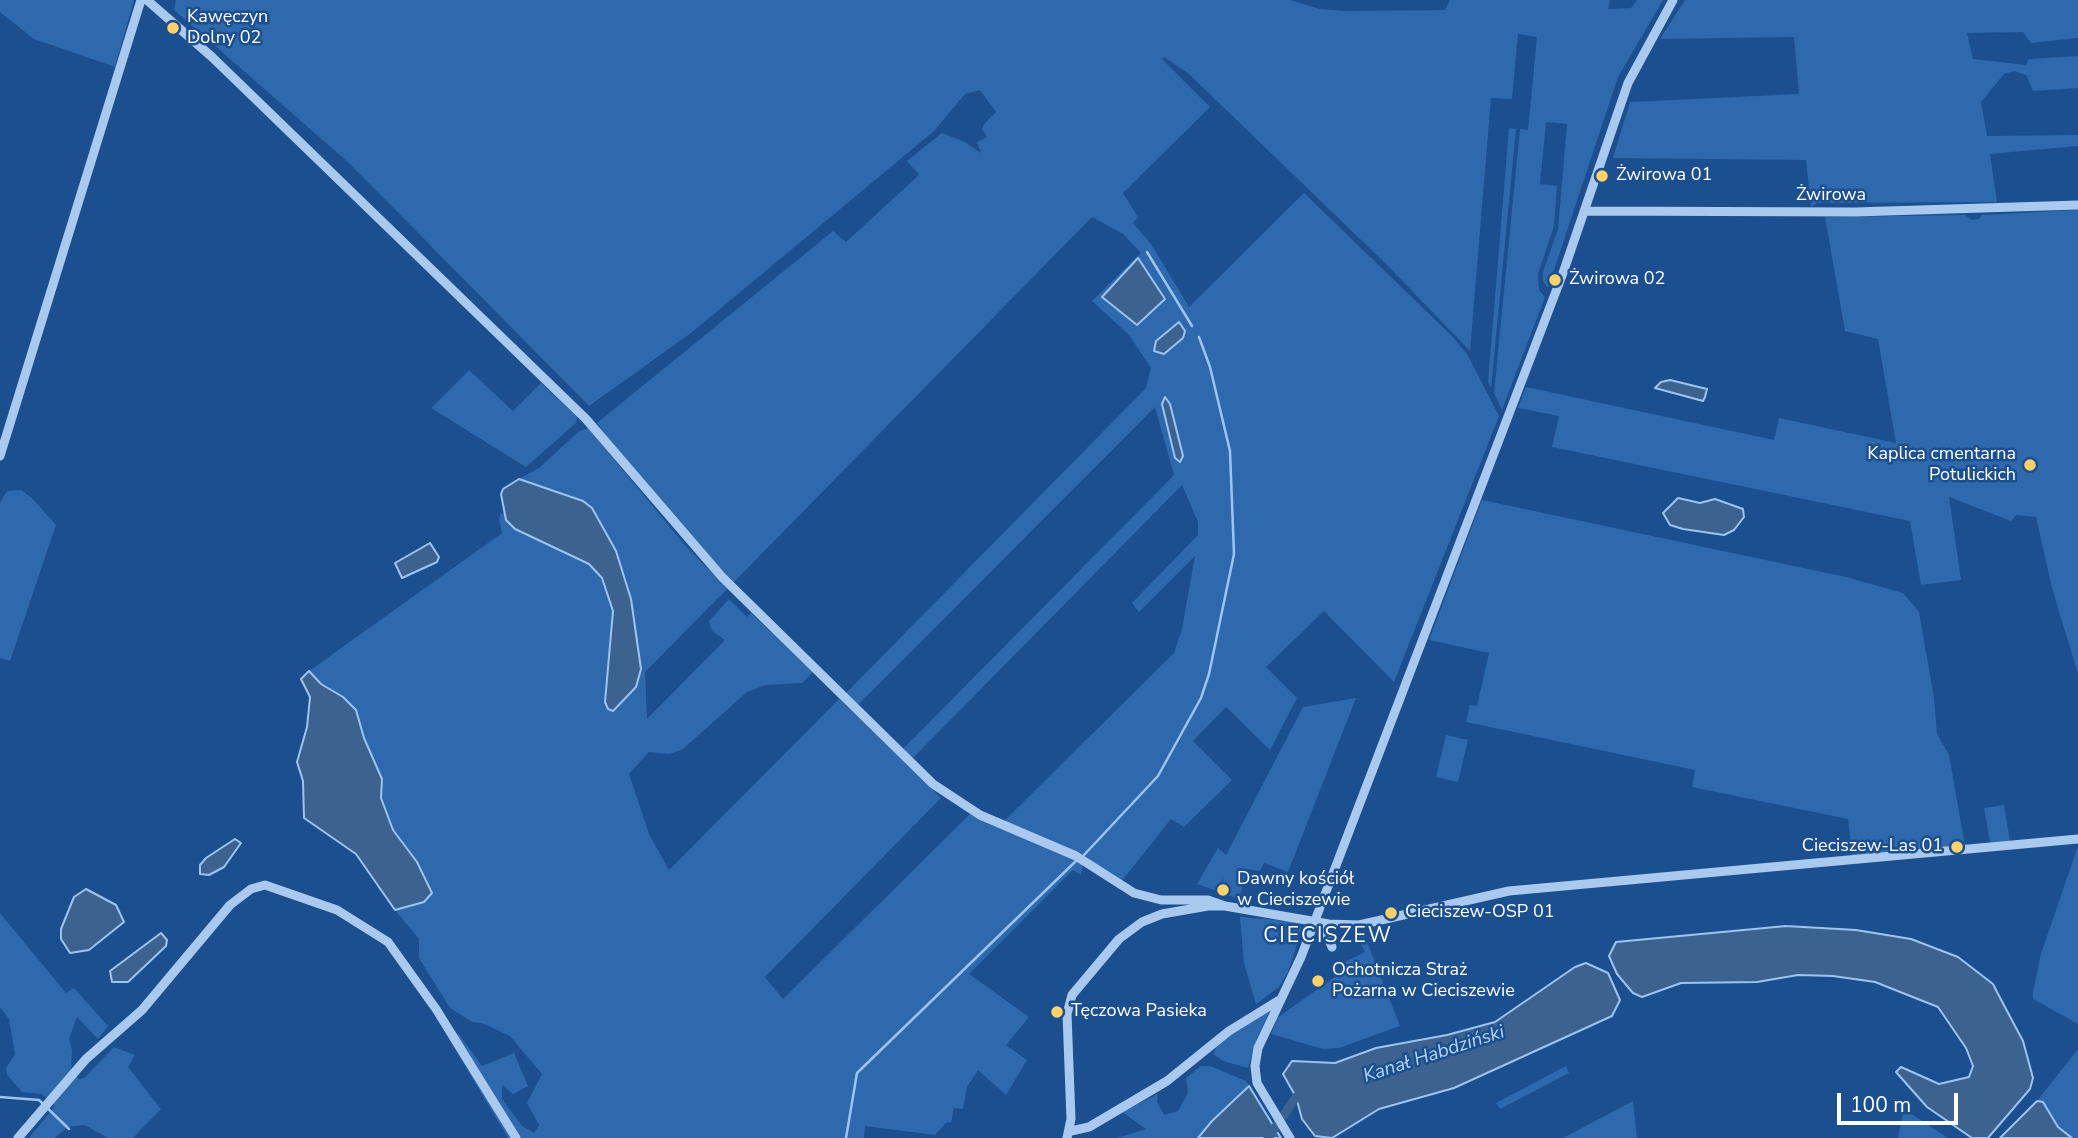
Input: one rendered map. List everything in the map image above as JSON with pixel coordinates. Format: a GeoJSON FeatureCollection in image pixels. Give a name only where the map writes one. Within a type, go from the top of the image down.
{"type":"FeatureCollection","features":[{"type":"Feature","properties":{"kind":"street"},"geometry":{"type":"LineString","coordinates":[[0,456],[141,0]]}},
{"type":"Feature","properties":{"kind":"street"},"geometry":{"type":"LineString","coordinates":[[146,0],[212,57],[586,419],[722,577],[933,784],[980,815],[1068,852],[1134,893],[1161,900],[1208,900],[1225,906],[1312,921],[1359,925],[1509,891],[2078,839]]}},
{"type":"Feature","properties":{"kind":"street"},"geometry":{"type":"LineString","coordinates":[[1290,1138],[1255,1076],[1256,1058],[1301,957],[1312,921],[1585,211],[1628,83],[1673,0]]}},
{"type":"Feature","properties":{"kind":"street","name":"Żwirowa"},"geometry":{"type":"LineString","coordinates":[[1585,211],[1855,212],[2078,205]]}},
{"type":"Feature","properties":{"kind":"street"},"geometry":{"type":"LineString","coordinates":[[18,1138],[86,1059],[142,1010],[230,905],[251,888],[270,885],[312,904],[337,910],[388,942],[436,1009],[516,1138]]}},
{"type":"Feature","properties":{"kind":"street"},"geometry":{"type":"LineString","coordinates":[[1225,906],[1178,909],[1142,922],[1112,945],[1080,981],[1072,995],[1067,1014],[1069,1135],[1089,1127],[1167,1081],[1229,1031],[1281,999]]}},
{"type":"Feature","properties":{"kind":"street"},"geometry":{"type":"LineString","coordinates":[[1325,930],[1332,947]]}},
{"type":"Feature","properties":{"kind":"shaded area"},"geometry":{"type":"Polygon","coordinates":[[[0,0],[134,0],[115,67],[34,39],[0,12],[0,0]]]}},
{"type":"Feature","properties":{"kind":"shaded area"},"geometry":{"type":"Polygon","coordinates":[[[176,0],[1290,0],[1320,9],[1346,11],[1445,10],[1450,0],[1610,0],[1608,9],[1631,8],[1637,0],[1663,0],[1618,77],[1548,288],[1543,281],[1543,272],[1558,229],[1567,124],[1546,122],[1540,184],[1557,186],[1554,226],[1538,274],[1539,290],[1545,297],[1502,410],[1494,393],[1520,129],[1528,130],[1537,37],[1518,34],[1512,99],[1491,98],[1470,351],[1388,266],[1189,74],[1164,57],[1162,59],[1210,107],[1123,193],[1138,217],[1133,223],[1151,244],[1189,307],[1304,193],[1452,336],[1467,354],[1499,416],[1394,682],[1324,611],[1266,667],[1297,698],[1270,750],[1226,707],[1193,741],[1232,780],[1184,827],[1171,819],[1121,882],[1078,852],[1003,822],[1174,653],[1182,629],[1195,556],[1139,612],[1132,603],[1198,535],[1198,522],[1182,485],[911,760],[901,751],[1174,475],[1155,407],[856,707],[844,695],[1146,388],[1151,368],[1129,335],[1092,301],[1141,253],[1123,234],[1092,217],[732,584],[617,452],[597,423],[833,231],[846,242],[919,175],[907,161],[942,133],[965,142],[981,153],[977,142],[987,137],[982,129],[996,112],[980,90],[965,94],[934,131],[691,333],[589,406],[349,163],[174,10],[176,0]],[[1138,258],[1102,296],[1137,325],[1165,299],[1138,258]]]}},
{"type":"Feature","properties":{"kind":"shaded area"},"geometry":{"type":"Polygon","coordinates":[[[1685,0],[2078,0],[2078,38],[2031,43],[2023,32],[1967,33],[1973,59],[2026,65],[2029,59],[2078,56],[2078,88],[2033,91],[2026,75],[2014,71],[2004,74],[1981,102],[1987,136],[2078,135],[2078,146],[1990,154],[1997,202],[1817,203],[1811,207],[1806,160],[1613,158],[1630,102],[1799,94],[1794,37],[1660,39],[1685,0]]]}},
{"type":"Feature","properties":{"kind":"shaded area"},"geometry":{"type":"Polygon","coordinates":[[[1509,128],[1516,129],[1491,388],[1488,382],[1509,128]]]}},
{"type":"Feature","properties":{"kind":"shaded area"},"geometry":{"type":"Polygon","coordinates":[[[2078,210],[2078,674],[2052,588],[2036,517],[2016,515],[2011,521],[1949,497],[1961,580],[1921,585],[1910,521],[1552,447],[1559,416],[1518,408],[1526,387],[1774,440],[1779,418],[1896,443],[1878,339],[1845,331],[1825,217],[1965,215],[1972,220],[1979,219],[1982,215],[2078,210]]]}},
{"type":"Feature","properties":{"kind":"shaded area"},"geometry":{"type":"Polygon","coordinates":[[[469,370],[513,411],[541,383],[577,417],[576,423],[526,467],[431,408],[469,370]]]}},
{"type":"Feature","properties":{"kind":"shaded area"},"geometry":{"type":"Polygon","coordinates":[[[588,428],[684,544],[727,589],[645,672],[647,719],[725,640],[712,631],[709,621],[729,599],[747,617],[751,613],[813,672],[802,683],[766,685],[747,692],[683,749],[670,754],[649,752],[629,774],[649,834],[669,870],[839,699],[941,798],[765,977],[783,999],[970,814],[1033,839],[1083,864],[1081,875],[1073,870],[969,974],[1029,1017],[1006,1045],[1027,1060],[1006,1095],[978,1070],[967,1087],[963,1109],[954,1108],[951,1123],[947,1122],[935,1135],[865,1126],[864,1138],[508,1138],[449,1039],[458,1033],[482,1066],[514,1053],[528,1086],[513,1094],[502,1085],[502,1099],[522,1126],[534,1133],[539,1125],[527,1103],[542,1074],[510,1036],[482,1023],[472,1022],[450,1008],[419,958],[419,939],[395,910],[423,902],[417,862],[393,830],[381,798],[382,779],[364,738],[356,710],[343,697],[321,684],[309,671],[502,533],[499,518],[500,514],[505,513],[506,520],[515,529],[589,564],[601,578],[613,611],[605,702],[635,623],[626,578],[572,496],[519,479],[539,468],[578,432],[588,428]]]}},
{"type":"Feature","properties":{"kind":"shaded area"},"geometry":{"type":"Polygon","coordinates":[[[21,490],[32,498],[56,525],[10,661],[0,658],[0,503],[7,491],[21,490]]]}},
{"type":"Feature","properties":{"kind":"shaded area"},"geometry":{"type":"Polygon","coordinates":[[[1482,500],[1846,577],[1903,593],[1919,612],[1934,698],[1937,734],[1949,755],[1965,846],[1852,856],[1848,819],[1692,787],[1695,770],[1466,722],[1470,705],[1477,706],[1489,653],[1429,640],[1482,500]]]}},
{"type":"Feature","properties":{"kind":"shaded area"},"geometry":{"type":"Polygon","coordinates":[[[1356,698],[1288,872],[1264,863],[1260,871],[1247,869],[1239,899],[1219,892],[1224,876],[1217,891],[1197,884],[1218,848],[1226,855],[1303,707],[1356,698]]]}},
{"type":"Feature","properties":{"kind":"shaded area"},"geometry":{"type":"Polygon","coordinates":[[[1446,735],[1468,740],[1458,782],[1436,777],[1446,735]]]}},
{"type":"Feature","properties":{"kind":"shaded area"},"geometry":{"type":"Polygon","coordinates":[[[2004,805],[2010,841],[1990,843],[1984,808],[2004,805]]]}},
{"type":"Feature","properties":{"kind":"shaded area"},"geometry":{"type":"Polygon","coordinates":[[[2078,846],[2078,1024],[2033,999],[2033,992],[2041,954],[2078,846]]]}},
{"type":"Feature","properties":{"kind":"shaded area"},"geometry":{"type":"Polygon","coordinates":[[[0,913],[66,993],[74,988],[108,1026],[98,1039],[77,1017],[69,1039],[72,1050],[71,1072],[79,1079],[84,1078],[114,1047],[135,1055],[128,1067],[161,1109],[133,1138],[108,1138],[85,1125],[67,1127],[55,1138],[29,1138],[55,1106],[42,1094],[22,1092],[7,1075],[6,1068],[15,1054],[9,1019],[0,1007],[0,913]]]}},
{"type":"Feature","properties":{"kind":"shaded area"},"geometry":{"type":"Polygon","coordinates":[[[1240,917],[1299,922],[1302,928],[1288,972],[1279,987],[1256,1004],[1244,963],[1240,917]]]}},
{"type":"Feature","properties":{"kind":"shaded area"},"geometry":{"type":"Polygon","coordinates":[[[1364,934],[1400,1026],[1339,1048],[1323,1049],[1271,1034],[1277,1018],[1339,974],[1347,967],[1345,962],[1365,952],[1357,937],[1364,934]]]}},
{"type":"Feature","properties":{"kind":"shaded area"},"geometry":{"type":"Polygon","coordinates":[[[1271,1009],[1257,1038],[1248,1068],[1223,1061],[1213,1054],[1219,1042],[1271,1009]]]}},
{"type":"Feature","properties":{"kind":"shaded area"},"geometry":{"type":"Polygon","coordinates":[[[2078,1049],[2078,1138],[2072,1138],[2058,1127],[2043,1102],[2037,1101],[2078,1049]]]}},
{"type":"Feature","properties":{"kind":"shaded area"},"geometry":{"type":"Polygon","coordinates":[[[1201,1066],[1210,1066],[1246,1081],[1249,1086],[1198,1138],[1117,1138],[1146,1129],[1122,1112],[1158,1094],[1157,1102],[1164,1115],[1178,1111],[1188,1093],[1186,1078],[1201,1066]]]}},
{"type":"Feature","properties":{"kind":"shaded area"},"geometry":{"type":"Polygon","coordinates":[[[1566,1066],[1569,1073],[1500,1109],[1496,1103],[1566,1066]]]}},
{"type":"Feature","properties":{"kind":"shaded area"},"geometry":{"type":"Polygon","coordinates":[[[1633,1101],[1637,1138],[1563,1138],[1633,1101]]]}},
{"type":"Feature","properties":{"kind":"shaded area"},"geometry":{"type":"Polygon","coordinates":[[[1904,1109],[1907,1111],[1948,1138],[1898,1138],[1904,1109]]]}},
{"type":"Feature","properties":{"kind":"water"},"geometry":{"type":"Polygon","coordinates":[[[1138,258],[1165,299],[1137,325],[1102,297],[1138,258]]]}},
{"type":"Feature","properties":{"kind":"water"},"geometry":{"type":"Polygon","coordinates":[[[1179,322],[1185,331],[1183,338],[1164,354],[1154,351],[1156,341],[1179,322]]]}},
{"type":"Feature","properties":{"kind":"water"},"geometry":{"type":"Polygon","coordinates":[[[1670,380],[1707,389],[1703,401],[1655,388],[1661,382],[1670,380]]]}},
{"type":"Feature","properties":{"kind":"water"},"geometry":{"type":"Polygon","coordinates":[[[1165,397],[1170,404],[1183,456],[1180,462],[1175,458],[1162,404],[1165,397]]]}},
{"type":"Feature","properties":{"kind":"water"},"geometry":{"type":"Polygon","coordinates":[[[519,479],[583,501],[592,508],[616,551],[631,599],[641,669],[636,687],[613,711],[608,709],[605,702],[613,611],[602,578],[589,564],[515,529],[506,520],[501,494],[503,489],[519,479]]]}},
{"type":"Feature","properties":{"kind":"water"},"geometry":{"type":"Polygon","coordinates":[[[1678,498],[1700,503],[1715,499],[1743,509],[1744,517],[1734,530],[1724,535],[1683,529],[1670,525],[1663,513],[1678,498]]]}},
{"type":"Feature","properties":{"kind":"water"},"geometry":{"type":"Polygon","coordinates":[[[430,543],[439,557],[437,562],[402,578],[395,563],[430,543]]]}},
{"type":"Feature","properties":{"kind":"water"},"geometry":{"type":"Polygon","coordinates":[[[309,671],[321,684],[343,697],[356,710],[364,738],[382,779],[381,798],[393,830],[417,862],[432,893],[424,902],[395,910],[356,854],[304,818],[303,781],[297,762],[307,727],[310,697],[301,679],[309,671]]]}},
{"type":"Feature","properties":{"kind":"water"},"geometry":{"type":"Polygon","coordinates":[[[235,839],[241,843],[224,867],[209,875],[200,874],[200,865],[206,858],[235,839]]]}},
{"type":"Feature","properties":{"kind":"water"},"geometry":{"type":"Polygon","coordinates":[[[86,889],[116,905],[124,922],[89,950],[70,953],[61,939],[61,929],[74,897],[86,889]]]}},
{"type":"Feature","properties":{"kind":"water"},"geometry":{"type":"Polygon","coordinates":[[[1786,926],[1856,930],[1911,939],[1958,957],[1993,984],[2023,1041],[2033,1078],[2030,1089],[1988,1138],[1972,1138],[1927,1107],[1896,1072],[1901,1067],[1939,1084],[1969,1077],[1973,1066],[1966,1048],[1938,1007],[1875,982],[1833,976],[1798,975],[1757,982],[1681,983],[1642,997],[1633,993],[1617,974],[1609,956],[1616,942],[1786,926]]]}},
{"type":"Feature","properties":{"kind":"water"},"geometry":{"type":"Polygon","coordinates":[[[161,933],[167,940],[166,946],[128,982],[112,982],[110,971],[161,933]]]}},
{"type":"Feature","properties":{"kind":"water"},"geometry":{"type":"Polygon","coordinates":[[[1586,963],[1608,973],[1620,1000],[1612,1016],[1454,1088],[1379,1109],[1332,1138],[1315,1136],[1302,1119],[1296,1097],[1283,1074],[1292,1061],[1335,1063],[1376,1048],[1447,1035],[1495,1022],[1575,967],[1586,963]]]}},
{"type":"Feature","properties":{"kind":"water"},"geometry":{"type":"Polygon","coordinates":[[[1249,1086],[1281,1138],[1198,1138],[1212,1121],[1249,1086]]]}},
{"type":"Feature","properties":{"kind":"water"},"geometry":{"type":"Polygon","coordinates":[[[2037,1101],[2043,1102],[2058,1127],[2072,1138],[2000,1138],[2037,1101]]]}},
{"type":"Feature","properties":{"kind":"waterway"},"geometry":{"type":"LineString","coordinates":[[1147,252],[1192,326]]}},
{"type":"Feature","properties":{"kind":"waterway"},"geometry":{"type":"LineString","coordinates":[[1084,855],[1158,776],[1201,698],[1209,674],[1234,554],[1230,451],[1210,367],[1199,337]]}},
{"type":"Feature","properties":{"kind":"waterway"},"geometry":{"type":"LineString","coordinates":[[846,1138],[857,1073],[1076,861]]}},
{"type":"Feature","properties":{"kind":"waterway","name":"Kanał Habdziński"},"geometry":{"type":"LineString","coordinates":[[1268,1138],[1296,1097],[1307,1094]]}},
{"type":"Feature","properties":{"kind":"waterway"},"geometry":{"type":"LineString","coordinates":[[0,1097],[39,1100],[69,1129]]}},
{"type":"Feature","properties":{"kind":"place","name":"Kawęczyn Dolny 02"},"geometry":{"type":"Point","coordinates":[173,28]}},
{"type":"Feature","properties":{"kind":"place","name":"Żwirowa 01"},"geometry":{"type":"Point","coordinates":[1602,176]}},
{"type":"Feature","properties":{"kind":"place","name":"Żwirowa 02"},"geometry":{"type":"Point","coordinates":[1555,280]}},
{"type":"Feature","properties":{"kind":"place","name":"Kaplica cmentarna Potulickich"},"geometry":{"type":"Point","coordinates":[2030,465]}},
{"type":"Feature","properties":{"kind":"place","name":"Cieciszew-Las 01"},"geometry":{"type":"Point","coordinates":[1957,847]}},
{"type":"Feature","properties":{"kind":"place","name":"Dawny kościół w Cieciszewie"},"geometry":{"type":"Point","coordinates":[1223,890]}},
{"type":"Feature","properties":{"kind":"place","name":"Cieciszew-OSP 01"},"geometry":{"type":"Point","coordinates":[1391,913]}},
{"type":"Feature","properties":{"kind":"place","name":"Ochotnicza Straż Pożarna w Cieciszewie"},"geometry":{"type":"Point","coordinates":[1318,981]}},
{"type":"Feature","properties":{"kind":"place","name":"Tęczowa Pasieka"},"geometry":{"type":"Point","coordinates":[1057,1012]}},
{"type":"Feature","properties":{"kind":"district","name":"CIECISZEW"},"geometry":{"type":"Point","coordinates":[1328,937]}}]}
